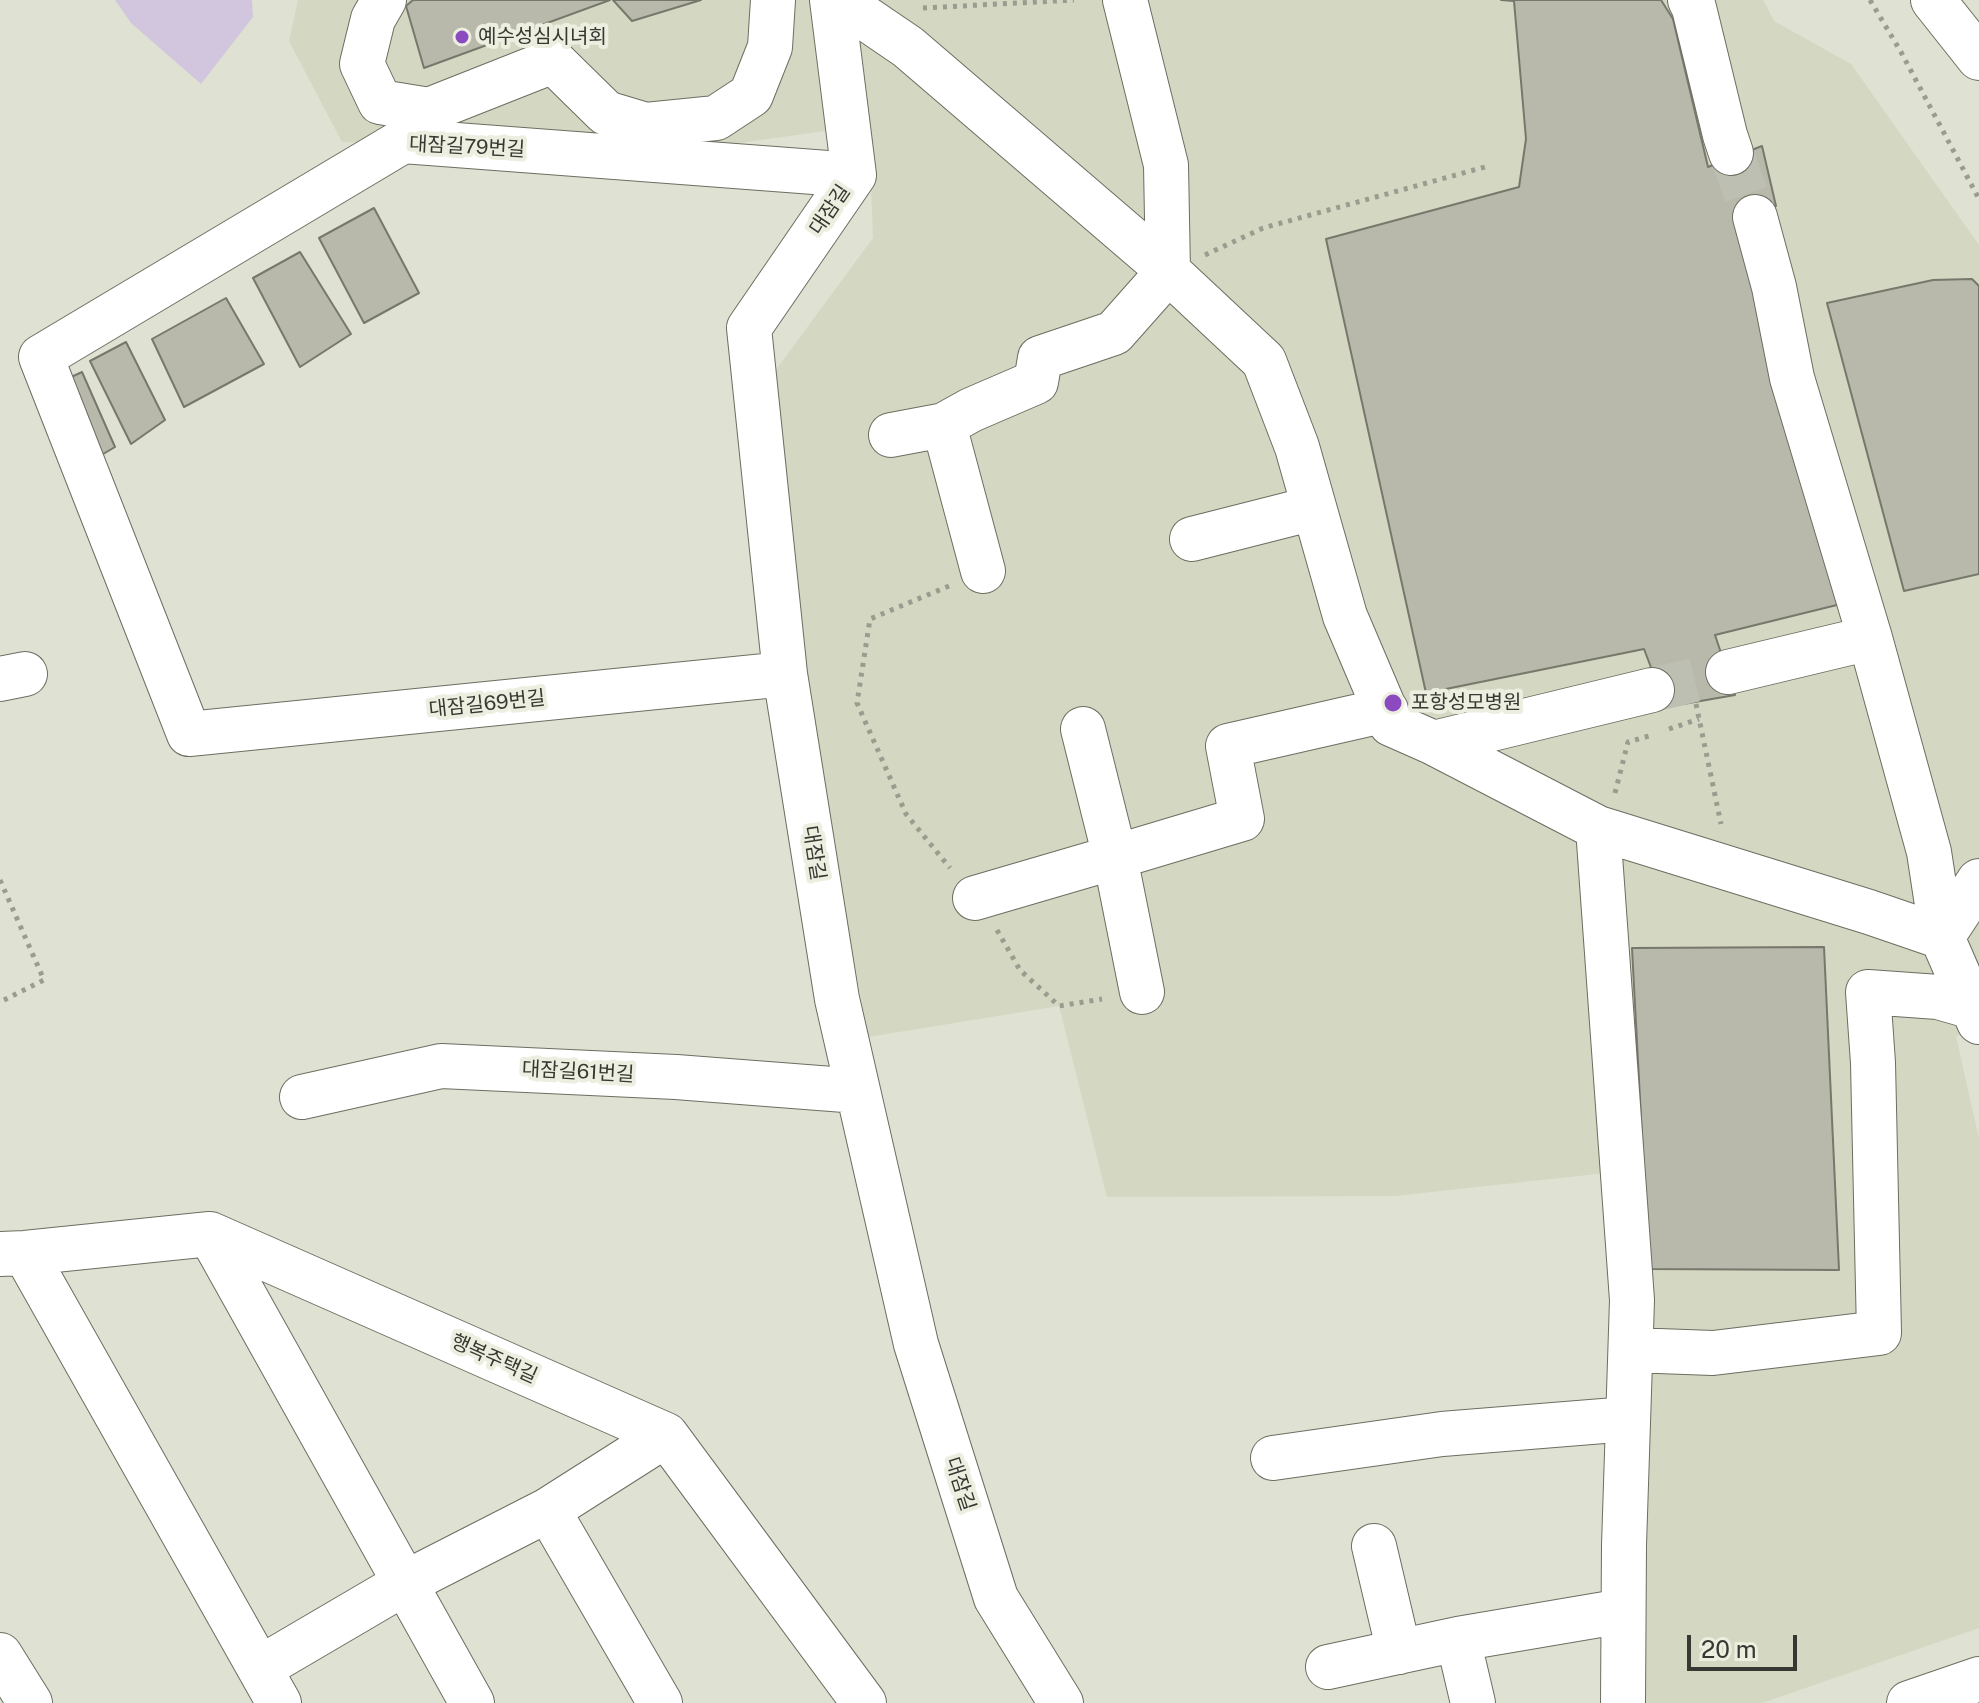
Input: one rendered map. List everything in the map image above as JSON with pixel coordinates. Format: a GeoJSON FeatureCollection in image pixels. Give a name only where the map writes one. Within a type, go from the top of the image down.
{"type":"FeatureCollection","features":[{"type":"Feature","properties":{"kind":"street"},"geometry":{"type":"LineString","coordinates":[[384,0],[373,19],[362,64],[380,102],[429,110],[553,61],[606,113],[646,125],[716,118],[751,95],[770,47],[773,0]]}},
{"type":"Feature","properties":{"kind":"street","name":"대잠길"},"geometry":{"type":"LineString","coordinates":[[832,0],[854,175],[749,328],[785,674],[837,999],[916,1344],[996,1598],[1061,1703]]}},
{"type":"Feature","properties":{"kind":"street"},"geometry":{"type":"LineString","coordinates":[[891,435],[944,425],[1036,382],[1040,358],[1114,333],[1168,272],[1166,165],[1125,0]]}},
{"type":"Feature","properties":{"kind":"street"},"geometry":{"type":"LineString","coordinates":[[1690,0],[1731,153]]}},
{"type":"Feature","properties":{"kind":"street"},"geometry":{"type":"LineString","coordinates":[[1933,0],[1979,58]]}},
{"type":"Feature","properties":{"kind":"street"},"geometry":{"type":"LineString","coordinates":[[856,11],[908,47],[1168,272],[1264,361],[1297,447],[1345,616],[1391,724],[1607,831],[1942,937]]}},
{"type":"Feature","properties":{"kind":"street","name":"대잠길79번길"},"geometry":{"type":"LineString","coordinates":[[189,734],[41,357],[403,141],[854,175]]}},
{"type":"Feature","properties":{"kind":"street"},"geometry":{"type":"LineString","coordinates":[[1755,217],[1774,287],[1792,378],[1870,638],[1929,852],[1942,937],[1976,1014]]}},
{"type":"Feature","properties":{"kind":"street"},"geometry":{"type":"LineString","coordinates":[[944,425],[983,571]]}},
{"type":"Feature","properties":{"kind":"street"},"geometry":{"type":"LineString","coordinates":[[1192,539],[1314,508]]}},
{"type":"Feature","properties":{"kind":"street"},"geometry":{"type":"LineString","coordinates":[[1728,672],[1870,638]]}},
{"type":"Feature","properties":{"kind":"street","name":"대잠길69번길"},"geometry":{"type":"LineString","coordinates":[[189,734],[785,674]]}},
{"type":"Feature","properties":{"kind":"street"},"geometry":{"type":"LineString","coordinates":[[1434,743],[1652,690]]}},
{"type":"Feature","properties":{"kind":"street"},"geometry":{"type":"LineString","coordinates":[[975,898],[1242,819],[1228,746],[1386,710]]}},
{"type":"Feature","properties":{"kind":"street"},"geometry":{"type":"LineString","coordinates":[[1083,729],[1115,857],[1142,992]]}},
{"type":"Feature","properties":{"kind":"street"},"geometry":{"type":"LineString","coordinates":[[1607,831],[1632,1300],[1623,1703]]}},
{"type":"Feature","properties":{"kind":"street"},"geometry":{"type":"LineString","coordinates":[[1942,937],[1979,881]]}},
{"type":"Feature","properties":{"kind":"street"},"geometry":{"type":"LineString","coordinates":[[1631,1350],[1713,1353],[1879,1333],[1873,1063],[1868,992],[1938,997],[1976,1014]]}},
{"type":"Feature","properties":{"kind":"street","name":"대잠길61번길"},"geometry":{"type":"LineString","coordinates":[[302,1097],[441,1066],[676,1077],[858,1091]]}},
{"type":"Feature","properties":{"kind":"street"},"geometry":{"type":"LineString","coordinates":[[210,1234],[472,1703]]}},
{"type":"Feature","properties":{"kind":"street","name":"행복주택길"},"geometry":{"type":"LineString","coordinates":[[12,1253],[210,1234],[666,1435],[864,1703]]}},
{"type":"Feature","properties":{"kind":"street"},"geometry":{"type":"LineString","coordinates":[[12,1253],[269,1686],[405,1583],[548,1510],[666,1435]]}},
{"type":"Feature","properties":{"kind":"street"},"geometry":{"type":"LineString","coordinates":[[1273,1458],[1442,1434],[1628,1419]]}},
{"type":"Feature","properties":{"kind":"street"},"geometry":{"type":"LineString","coordinates":[[548,1510],[660,1703]]}},
{"type":"Feature","properties":{"kind":"street"},"geometry":{"type":"LineString","coordinates":[[1374,1546],[1399,1652]]}},
{"type":"Feature","properties":{"kind":"street"},"geometry":{"type":"LineString","coordinates":[[1328,1667],[1458,1639],[1623,1611]]}},
{"type":"Feature","properties":{"kind":"street"},"geometry":{"type":"LineString","coordinates":[[1458,1639],[1473,1703]]}},
{"type":"Feature","properties":{"kind":"street"},"geometry":{"type":"LineString","coordinates":[[0,1655],[30,1703]]}},
{"type":"Feature","properties":{"kind":"street"},"geometry":{"type":"LineString","coordinates":[[1909,1703],[1979,1679]]}},
{"type":"Feature","properties":{"kind":"path"},"geometry":{"type":"LineString","coordinates":[[856,11],[1074,0]]}},
{"type":"Feature","properties":{"kind":"path"},"geometry":{"type":"LineString","coordinates":[[1870,0],[1979,199]]}},
{"type":"Feature","properties":{"kind":"path"},"geometry":{"type":"LineString","coordinates":[[1168,272],[1263,228],[1485,167]]}},
{"type":"Feature","properties":{"kind":"path"},"geometry":{"type":"LineString","coordinates":[[983,571],[870,619],[857,703],[906,814],[989,915],[1020,970],[1059,1006],[1142,992]]}},
{"type":"Feature","properties":{"kind":"path"},"geometry":{"type":"LineString","coordinates":[[1696,704],[1719,808],[1728,869]]}},
{"type":"Feature","properties":{"kind":"path"},"geometry":{"type":"LineString","coordinates":[[1607,831],[1614,788],[1628,742],[1699,719]]}},
{"type":"Feature","properties":{"kind":"path"},"geometry":{"type":"LineString","coordinates":[[0,880],[44,980],[0,1002]]}},
{"type":"Feature","properties":{"kind":"shaded area"},"geometry":{"type":"Polygon","coordinates":[[[115,0],[252,0],[253,17],[201,84],[131,23],[115,0]]]}},
{"type":"Feature","properties":{"kind":"shaded area","name":"포항성모병원"},"geometry":{"type":"Polygon","coordinates":[[[298,0],[1763,0],[1774,21],[1851,64],[1979,245],[1979,1029],[1956,1036],[1979,1139],[1979,1628],[1762,1703],[1640,1703],[1624,1171],[1395,1196],[1107,1197],[1059,1006],[868,1037],[753,401],[873,238],[869,125],[695,149],[342,142],[289,41],[298,0]]]}},
{"type":"Feature","properties":{"kind":"building","name":"예수성심시녀회"},"geometry":{"type":"Polygon","coordinates":[[[413,0],[610,0],[424,68],[406,6],[413,0]]]}},
{"type":"Feature","properties":{"kind":"building","name":"예수성심시녀회"},"geometry":{"type":"Polygon","coordinates":[[[613,0],[701,0],[632,21],[613,0]]]}},
{"type":"Feature","properties":{"kind":"building","name":"포항성모병원"},"geometry":{"type":"Polygon","coordinates":[[[1501,0],[1661,0],[1673,19],[1708,167],[1762,146],[1776,206],[1738,216],[1845,603],[1715,635],[1735,695],[1666,707],[1644,649],[1426,693],[1326,239],[1519,187],[1526,139],[1514,1],[1501,0]]]}},
{"type":"Feature","properties":{"kind":"building"},"geometry":{"type":"Polygon","coordinates":[[[374,208],[419,293],[364,323],[319,238],[374,208]]]}},
{"type":"Feature","properties":{"kind":"building"},"geometry":{"type":"Polygon","coordinates":[[[300,252],[351,334],[300,367],[253,278],[300,252]]]}},
{"type":"Feature","properties":{"kind":"building"},"geometry":{"type":"Polygon","coordinates":[[[1972,279],[1979,286],[1979,574],[1904,591],[1827,303],[1933,280],[1972,279]]]}},
{"type":"Feature","properties":{"kind":"building"},"geometry":{"type":"Polygon","coordinates":[[[226,298],[264,364],[184,407],[152,339],[226,298]]]}},
{"type":"Feature","properties":{"kind":"building"},"geometry":{"type":"Polygon","coordinates":[[[126,342],[165,420],[131,444],[90,361],[126,342]]]}},
{"type":"Feature","properties":{"kind":"building"},"geometry":{"type":"Polygon","coordinates":[[[82,372],[115,447],[88,463],[56,384],[82,372]]]}},
{"type":"Feature","properties":{"kind":"building"},"geometry":{"type":"Polygon","coordinates":[[[1824,947],[1839,1270],[1649,1269],[1632,948],[1824,947]]]}},
{"type":"Feature","properties":{"kind":"tunnel"},"geometry":{"type":"LineString","coordinates":[[1731,153],[1755,217]]}},
{"type":"Feature","properties":{"kind":"tunnel"},"geometry":{"type":"LineString","coordinates":[[1652,690],[1728,672]]}},
{"type":"Feature","properties":{"kind":"place","name":"예수성심시녀회"},"geometry":{"type":"Point","coordinates":[462,37]}},
{"type":"Feature","properties":{"kind":"place","name":"포항성모병원"},"geometry":{"type":"Point","coordinates":[1393,703]}}]}
